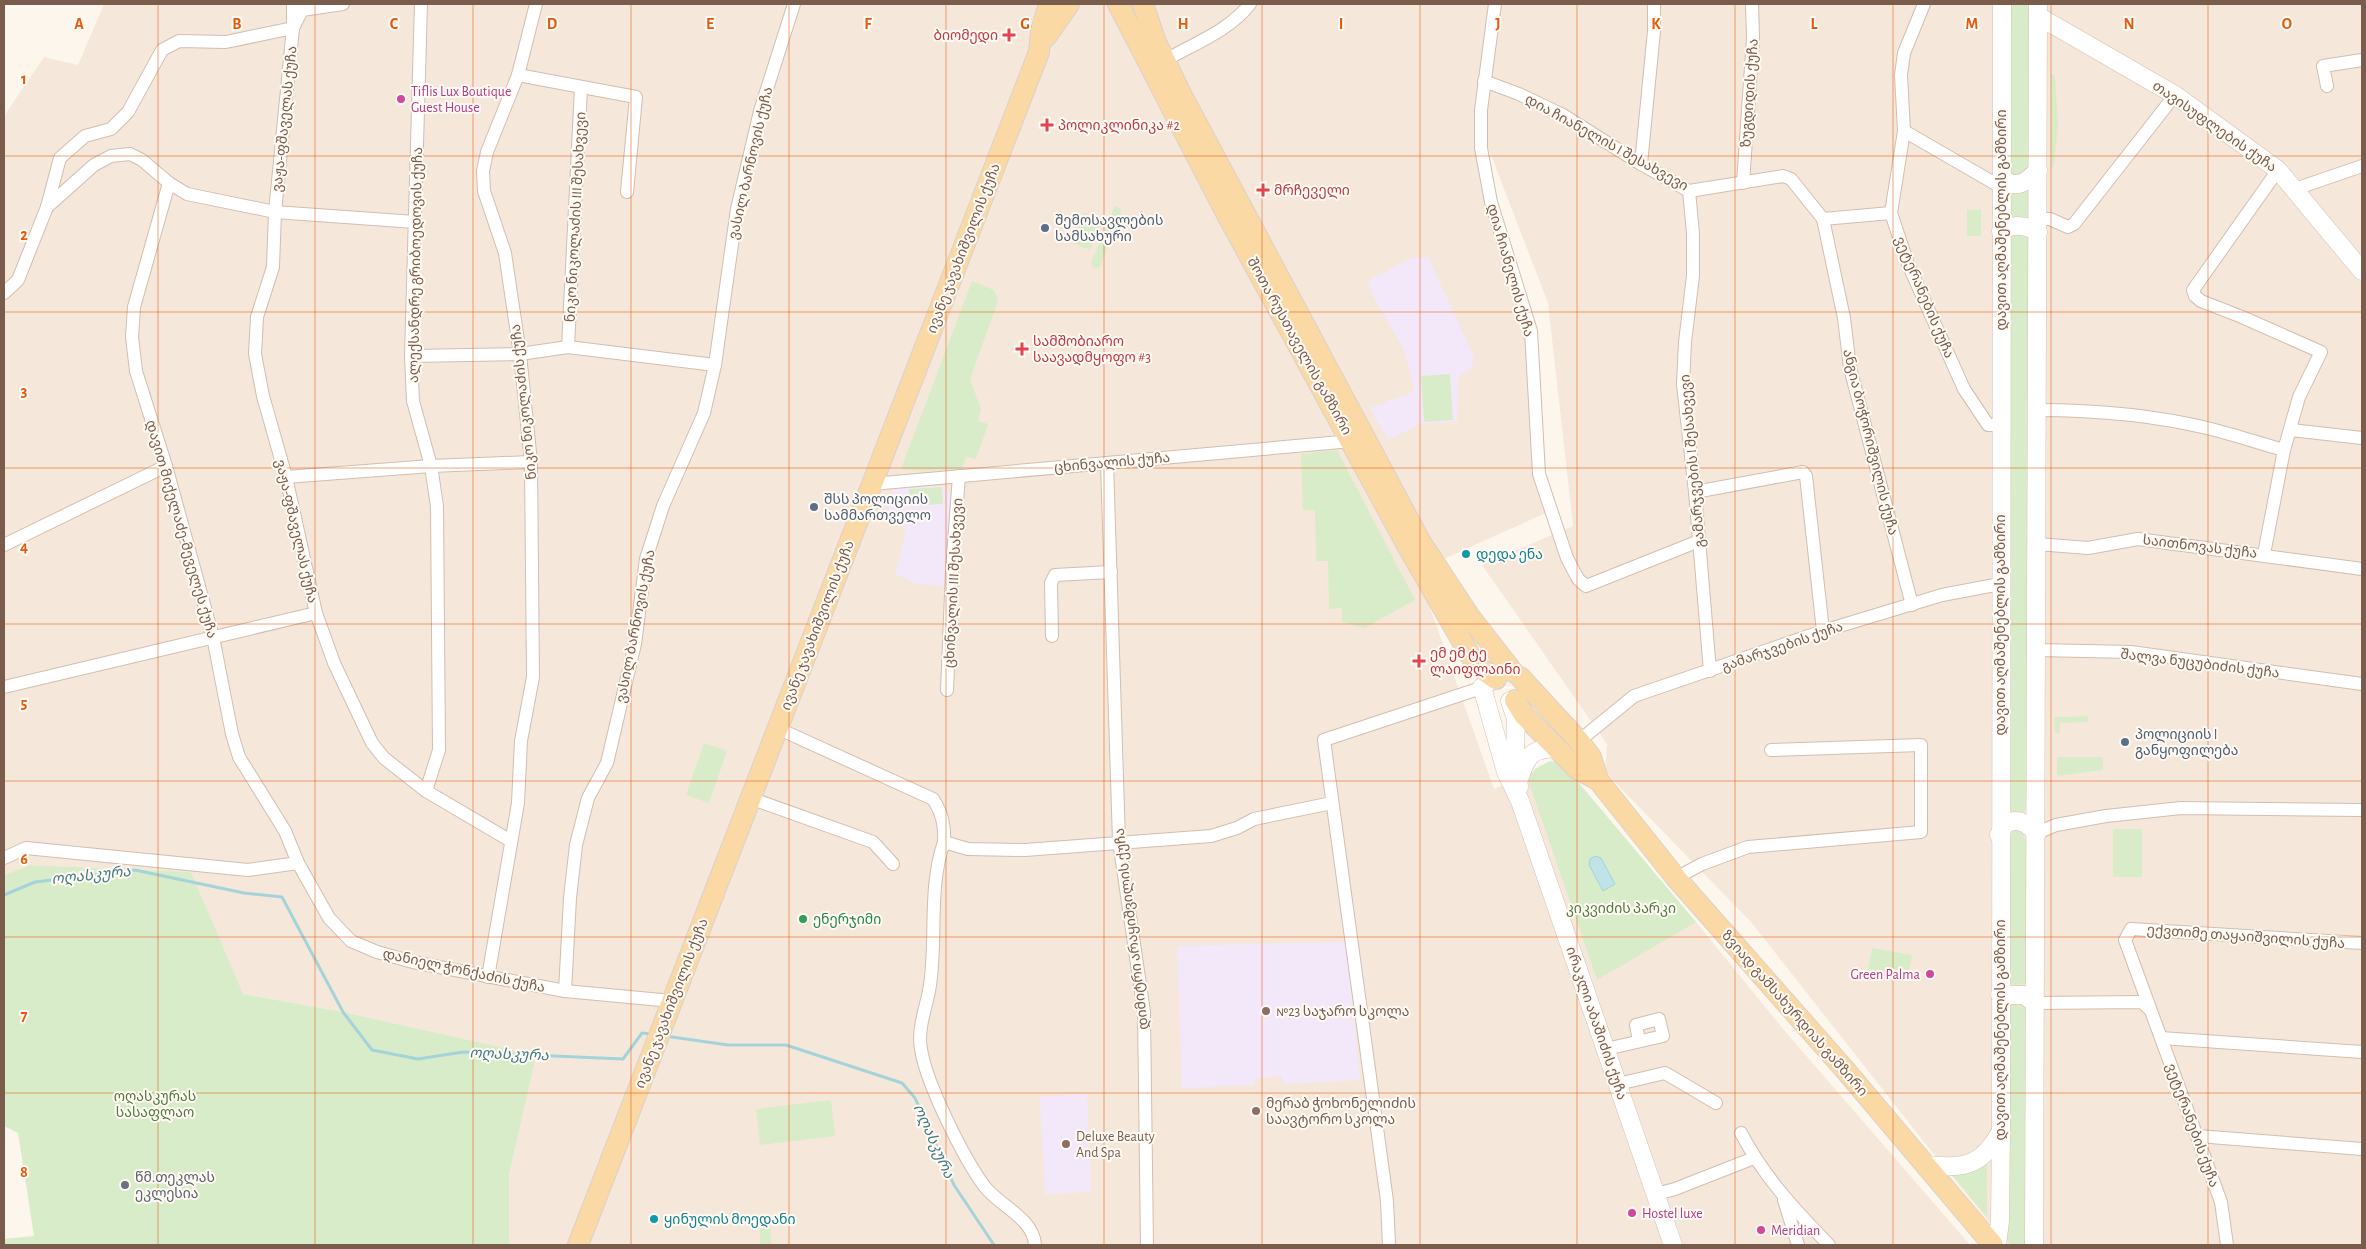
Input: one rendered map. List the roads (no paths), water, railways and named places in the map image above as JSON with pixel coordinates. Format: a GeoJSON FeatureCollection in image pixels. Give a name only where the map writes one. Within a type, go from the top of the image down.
{"type":"FeatureCollection","features":[{"type":"Feature","properties":{"kind":"main road","name":"ივანე ჯავახიშვილის ქუჩა"},"geometry":{"type":"LineString","coordinates":[[582,1242],[650,1056],[1040,48],[1041,31],[1049,4]]}},
{"type":"Feature","properties":{"kind":"main road"},"geometry":{"type":"LineString","coordinates":[[1040,48],[1069,4]]}},
{"type":"Feature","properties":{"kind":"main road","name":"შოთა რუსთაველის გამზირი"},"geometry":{"type":"LineString","coordinates":[[1118,4],[1226,213],[1352,441],[1408,547],[1476,664],[1503,686]]}},
{"type":"Feature","properties":{"kind":"main road","name":"შოთა რუსთაველის გამზირი"},"geometry":{"type":"LineString","coordinates":[[1144,4],[1164,61],[1420,541],[1470,617],[1503,686]]}},
{"type":"Feature","properties":{"kind":"main road","name":"დავით აღმაშენებლის გამზირი"},"geometry":{"type":"LineString","coordinates":[[1997,1245],[2000,1222],[2001,1133],[1999,835],[2002,4]]}},
{"type":"Feature","properties":{"kind":"main road"},"geometry":{"type":"LineString","coordinates":[[2034,1245],[2037,833],[2038,10]]}},
{"type":"Feature","properties":{"kind":"main road","name":"თავისუფლების ქუჩა"},"geometry":{"type":"LineString","coordinates":[[2038,10],[2175,95],[2278,170],[2362,271]]}},
{"type":"Feature","properties":{"kind":"main road"},"geometry":{"type":"LineString","coordinates":[[2001,182],[2018,185],[2028,181],[2038,170]]}},
{"type":"Feature","properties":{"kind":"main road"},"geometry":{"type":"LineString","coordinates":[[2001,231],[2009,226],[2028,227],[2038,225]]}},
{"type":"Feature","properties":{"kind":"main road","name":"ირაკლი აბაშიძის ქუჩა"},"geometry":{"type":"LineString","coordinates":[[1503,686],[1491,716],[1506,772],[1520,801],[1673,1245]]}},
{"type":"Feature","properties":{"kind":"main road","name":"ირაკლი აბაშიძის ქუჩა"},"geometry":{"type":"LineString","coordinates":[[1503,686],[1516,719],[1515,751],[1520,801]]}},
{"type":"Feature","properties":{"kind":"main road","name":"ზვიად გამსახურდიას გამზირი"},"geometry":{"type":"LineString","coordinates":[[1503,686],[1579,741],[1591,757],[1598,780],[1676,878],[1846,1071],[1993,1245]]}},
{"type":"Feature","properties":{"kind":"main road","name":"ზვიად გამსახურდიას გამზირი"},"geometry":{"type":"LineString","coordinates":[[1503,686],[1524,715],[1577,769],[1598,780]]}},
{"type":"Feature","properties":{"kind":"main road"},"geometry":{"type":"LineString","coordinates":[[1518,782],[1526,761],[1533,752],[1542,748],[1556,748]]}},
{"type":"Feature","properties":{"kind":"main road"},"geometry":{"type":"LineString","coordinates":[[1999,835],[2005,824],[2017,820],[2024,821],[2037,833]]}},
{"type":"Feature","properties":{"kind":"main road"},"geometry":{"type":"LineString","coordinates":[[2000,995],[2024,995],[2035,1003]]}},
{"type":"Feature","properties":{"kind":"main road"},"geometry":{"type":"LineString","coordinates":[[1925,1166],[1956,1167],[1978,1160],[1991,1149],[2001,1133]]}},
{"type":"Feature","properties":{"kind":"street"},"geometry":{"type":"LineString","coordinates":[[298,6],[343,4]]}},
{"type":"Feature","properties":{"kind":"street","name":"ალექსანდრე გრიბოედოვის ქუჩა"},"geometry":{"type":"LineString","coordinates":[[421,4],[411,356],[413,402],[431,466],[437,506],[439,750],[426,791]]}},
{"type":"Feature","properties":{"kind":"street","name":"ნიკო ნიკოლაძის ქუჩა"},"geometry":{"type":"LineString","coordinates":[[511,841],[518,802],[521,741],[533,677],[531,462],[520,354],[505,253],[484,192],[483,171],[487,152],[518,75],[536,4]]}},
{"type":"Feature","properties":{"kind":"street","name":"ვასილ ბარნოვის ქუჩა"},"geometry":{"type":"LineString","coordinates":[[565,991],[570,898],[576,845],[588,798],[607,763],[635,644],[646,559],[663,506],[704,413],[714,365],[737,209],[760,110],[794,4]]}},
{"type":"Feature","properties":{"kind":"street"},"geometry":{"type":"LineString","coordinates":[[1164,61],[1210,37],[1244,11],[1250,4]]}},
{"type":"Feature","properties":{"kind":"street","name":"დია ჩიანელის ქუჩა"},"geometry":{"type":"LineString","coordinates":[[1495,4],[1481,110],[1481,148],[1491,202],[1531,331],[1539,474],[1567,558],[1578,579],[1586,586],[1699,541]]}},
{"type":"Feature","properties":{"kind":"street"},"geometry":{"type":"LineString","coordinates":[[1641,164],[1654,30],[1654,4]]}},
{"type":"Feature","properties":{"kind":"street","name":"ზუგდიდის ქუჩა"},"geometry":{"type":"LineString","coordinates":[[1743,183],[1753,38],[1752,4]]}},
{"type":"Feature","properties":{"kind":"street","name":"ვეტერანების ქუჩა"},"geometry":{"type":"LineString","coordinates":[[1924,4],[1904,53],[1901,75],[1904,131],[1891,213],[1908,264],[1964,389],[1988,425],[2000,425]]}},
{"type":"Feature","properties":{"kind":"street","name":"ვაჟა-ფშაველას ქუჩა"},"geometry":{"type":"LineString","coordinates":[[298,6],[293,28],[275,212],[273,268],[257,317],[255,354],[263,396],[286,477],[316,613],[334,662],[372,743],[384,758],[426,791],[511,841]]}},
{"type":"Feature","properties":{"kind":"street"},"geometry":{"type":"LineString","coordinates":[[4,293],[18,280],[48,207],[60,158],[85,136],[111,128],[128,112],[162,50],[179,41],[226,42],[293,28]]}},
{"type":"Feature","properties":{"kind":"street"},"geometry":{"type":"LineString","coordinates":[[2327,86],[2323,66],[2362,60]]}},
{"type":"Feature","properties":{"kind":"street"},"geometry":{"type":"LineString","coordinates":[[518,75],[636,97],[627,192]]}},
{"type":"Feature","properties":{"kind":"street","name":"დია ჩიანელის I შესახვევი"},"geometry":{"type":"LineString","coordinates":[[1484,81],[1519,94],[1564,115],[1641,164],[1689,191],[1787,176],[1823,219]]}},
{"type":"Feature","properties":{"kind":"street","name":"ნიკო ნიკოლაძის III შესახვევი"},"geometry":{"type":"LineString","coordinates":[[568,347],[581,88]]}},
{"type":"Feature","properties":{"kind":"street"},"geometry":{"type":"LineString","coordinates":[[2038,225],[2050,219],[2068,227],[2074,224],[2175,95]]}},
{"type":"Feature","properties":{"kind":"street"},"geometry":{"type":"LineString","coordinates":[[1904,131],[2001,182]]}},
{"type":"Feature","properties":{"kind":"street"},"geometry":{"type":"LineString","coordinates":[[48,207],[94,165],[121,154],[130,154],[142,160],[168,183],[186,194],[275,212],[415,222]]}},
{"type":"Feature","properties":{"kind":"street"},"geometry":{"type":"LineString","coordinates":[[2295,189],[2362,166]]}},
{"type":"Feature","properties":{"kind":"street"},"geometry":{"type":"LineString","coordinates":[[2264,554],[2284,450],[2299,397],[2321,352],[2201,301],[2195,296],[2193,290],[2278,170]]}},
{"type":"Feature","properties":{"kind":"street","name":"დავით მიქელაძე-მეველეს ქუჩა"},"geometry":{"type":"LineString","coordinates":[[168,183],[134,307],[132,337],[136,371],[166,466],[213,637],[239,757],[285,831],[298,863]]}},
{"type":"Feature","properties":{"kind":"street","name":"გამარჯვების I შესახვევი"},"geometry":{"type":"LineString","coordinates":[[1689,191],[1693,233],[1693,276],[1685,342],[1683,384],[1695,492],[1710,671]]}},
{"type":"Feature","properties":{"kind":"street"},"geometry":{"type":"LineString","coordinates":[[1823,219],[1891,213]]}},
{"type":"Feature","properties":{"kind":"street","name":"ანგია ბოჭორიშვილის ქუჩა"},"geometry":{"type":"LineString","coordinates":[[1823,219],[1844,318],[1850,368],[1912,605]]}},
{"type":"Feature","properties":{"kind":"street"},"geometry":{"type":"LineString","coordinates":[[411,356],[520,354],[568,347],[714,365]]}},
{"type":"Feature","properties":{"kind":"street"},"geometry":{"type":"LineString","coordinates":[[2037,410],[2087,411],[2160,419],[2210,429],[2284,450]]}},
{"type":"Feature","properties":{"kind":"street"},"geometry":{"type":"LineString","coordinates":[[2291,430],[2362,438]]}},
{"type":"Feature","properties":{"kind":"street","name":"ცხინვალის ქუჩა"},"geometry":{"type":"LineString","coordinates":[[872,484],[1352,441]]}},
{"type":"Feature","properties":{"kind":"street"},"geometry":{"type":"LineString","coordinates":[[286,477],[431,466],[531,462]]}},
{"type":"Feature","properties":{"kind":"street","name":"დიმიტრი არაყიშვილის ქუჩა"},"geometry":{"type":"LineString","coordinates":[[1107,463],[1119,841],[1144,1012],[1147,1245]]}},
{"type":"Feature","properties":{"kind":"street"},"geometry":{"type":"LineString","coordinates":[[4,545],[166,466]]}},
{"type":"Feature","properties":{"kind":"street"},"geometry":{"type":"LineString","coordinates":[[1695,492],[1803,472],[1806,476],[1824,631]]}},
{"type":"Feature","properties":{"kind":"street","name":"ცხინვალის III შესახვევი"},"geometry":{"type":"LineString","coordinates":[[947,690],[952,570],[959,476]]}},
{"type":"Feature","properties":{"kind":"street","name":"საითნოვას ქუჩა"},"geometry":{"type":"LineString","coordinates":[[2037,544],[2088,548],[2138,539],[2264,554],[2362,569]]}},
{"type":"Feature","properties":{"kind":"street"},"geometry":{"type":"LineString","coordinates":[[1052,636],[1051,583],[1055,575],[1111,572]]}},
{"type":"Feature","properties":{"kind":"street","name":"გამარჯვების ქუჩა"},"geometry":{"type":"LineString","coordinates":[[1579,741],[1634,696],[1824,631],[1942,595],[2000,584]]}},
{"type":"Feature","properties":{"kind":"street"},"geometry":{"type":"LineString","coordinates":[[4,687],[316,613]]}},
{"type":"Feature","properties":{"kind":"street","name":"შალვა ნუცუბიძის ქუჩა"},"geometry":{"type":"LineString","coordinates":[[2036,650],[2131,652],[2362,684]]}},
{"type":"Feature","properties":{"kind":"street"},"geometry":{"type":"LineString","coordinates":[[1389,1245],[1387,1201],[1324,740],[1503,686]]}},
{"type":"Feature","properties":{"kind":"street"},"geometry":{"type":"LineString","coordinates":[[777,728],[933,799],[941,811],[945,826],[944,842],[937,862],[930,985],[923,1015],[920,1047],[927,1076],[960,1144],[985,1187],[1007,1210],[1026,1222],[1035,1238],[1035,1245]]}},
{"type":"Feature","properties":{"kind":"street"},"geometry":{"type":"LineString","coordinates":[[1676,878],[1702,864],[1748,847],[1921,832],[1921,745],[1772,750]]}},
{"type":"Feature","properties":{"kind":"street"},"geometry":{"type":"LineString","coordinates":[[750,798],[872,842],[893,864]]}},
{"type":"Feature","properties":{"kind":"street"},"geometry":{"type":"LineString","coordinates":[[944,842],[968,849],[1024,850],[1119,841],[1211,836],[1237,828],[1254,819],[1332,803]]}},
{"type":"Feature","properties":{"kind":"street"},"geometry":{"type":"LineString","coordinates":[[2037,833],[2056,825],[2106,816],[2181,808],[2362,810]]}},
{"type":"Feature","properties":{"kind":"street"},"geometry":{"type":"LineString","coordinates":[[488,977],[511,841]]}},
{"type":"Feature","properties":{"kind":"street"},"geometry":{"type":"LineString","coordinates":[[4,858],[26,848],[248,870],[298,863]]}},
{"type":"Feature","properties":{"kind":"street","name":"დანიელ ჭონქაძის ქუჩა"},"geometry":{"type":"LineString","coordinates":[[298,863],[330,918],[351,941],[377,952],[413,962],[565,991],[672,1001]]}},
{"type":"Feature","properties":{"kind":"street","name":"ვეტერანების ქუჩა"},"geometry":{"type":"LineString","coordinates":[[2131,929],[2124,940],[2221,1202],[2227,1245]]}},
{"type":"Feature","properties":{"kind":"street","name":"ექვთიმე თაყაიშვილის ქუჩა"},"geometry":{"type":"LineString","coordinates":[[2131,929],[2176,930],[2362,943]]}},
{"type":"Feature","properties":{"kind":"street"},"geometry":{"type":"LineString","coordinates":[[2035,1003],[2142,1002],[2148,1008]]}},
{"type":"Feature","properties":{"kind":"street"},"geometry":{"type":"LineString","coordinates":[[2161,1038],[2362,1052]]}},
{"type":"Feature","properties":{"kind":"street"},"geometry":{"type":"LineString","coordinates":[[1606,1049],[1639,1042]]}},
{"type":"Feature","properties":{"kind":"street"},"geometry":{"type":"LineString","coordinates":[[1618,1084],[1665,1073],[1716,1103]]}},
{"type":"Feature","properties":{"kind":"street"},"geometry":{"type":"LineString","coordinates":[[1741,1134],[1754,1158],[1783,1198],[1829,1245]]}},
{"type":"Feature","properties":{"kind":"street"},"geometry":{"type":"LineString","coordinates":[[2198,1136],[2362,1149]]}},
{"type":"Feature","properties":{"kind":"street"},"geometry":{"type":"LineString","coordinates":[[1656,1194],[1675,1189],[1754,1158]]}},
{"type":"Feature","properties":{"kind":"street"},"geometry":{"type":"LineString","coordinates":[[1783,1198],[1798,1245]]}},
{"type":"Feature","properties":{"kind":"water"},"geometry":{"type":"Polygon","coordinates":[[[1595,856],[1601,858],[1615,884],[1603,891],[1589,865],[1590,859],[1595,856]]]}},
{"type":"Feature","properties":{"kind":"waterway","name":"ოღასკურა"},"geometry":{"type":"LineString","coordinates":[[4,895],[35,882],[135,870],[244,893],[282,897],[343,1012],[372,1050],[418,1059],[463,1052],[623,1059],[642,1033],[651,1034]]}},
{"type":"Feature","properties":{"kind":"waterway","name":"ოღასკურა"},"geometry":{"type":"LineString","coordinates":[[665,1036],[728,1045],[786,1045],[902,1083],[915,1098],[954,1185],[994,1245]]}},
{"type":"Feature","properties":{"kind":"place","name":"ბიომედი"},"geometry":{"type":"Point","coordinates":[1009,35]}},
{"type":"Feature","properties":{"kind":"place","name":"Tiflis Lux Boutique Guest House"},"geometry":{"type":"Point","coordinates":[401,99]}},
{"type":"Feature","properties":{"kind":"place","name":"პოლიკლინიკა #2"},"geometry":{"type":"Point","coordinates":[1047,125]}},
{"type":"Feature","properties":{"kind":"place","name":"მრჩეველი"},"geometry":{"type":"Point","coordinates":[1263,190]}},
{"type":"Feature","properties":{"kind":"place","name":"შემოსავლების სამსახური"},"geometry":{"type":"Point","coordinates":[1045,228]}},
{"type":"Feature","properties":{"kind":"place","name":"სამშობიარო საავადმყოფო #3"},"geometry":{"type":"Point","coordinates":[1022,349]}},
{"type":"Feature","properties":{"kind":"place","name":"შსს პოლიციის სამმართველო"},"geometry":{"type":"Point","coordinates":[814,507]}},
{"type":"Feature","properties":{"kind":"place","name":"დედა ენა"},"geometry":{"type":"Point","coordinates":[1466,554]}},
{"type":"Feature","properties":{"kind":"place","name":"ემ ემ ტე ლაიფლაინი"},"geometry":{"type":"Point","coordinates":[1419,661]}},
{"type":"Feature","properties":{"kind":"place","name":"პოლიციის I განყოფილება"},"geometry":{"type":"Point","coordinates":[2125,742]}},
{"type":"Feature","properties":{"kind":"place","name":"ენერჯიმი"},"geometry":{"type":"Point","coordinates":[803,919]}},
{"type":"Feature","properties":{"kind":"place","name":"Green Palma"},"geometry":{"type":"Point","coordinates":[1930,974]}},
{"type":"Feature","properties":{"kind":"place","name":"№23 საჯარო სკოლა"},"geometry":{"type":"Point","coordinates":[1266,1011]}},
{"type":"Feature","properties":{"kind":"place","name":"მერაბ ჭოხონელიძის საავტორო სკოლა"},"geometry":{"type":"Point","coordinates":[1256,1111]}},
{"type":"Feature","properties":{"kind":"place","name":"Deluxe Beauty And Spa"},"geometry":{"type":"Point","coordinates":[1066,1144]}},
{"type":"Feature","properties":{"kind":"place","name":"წმ.თეკლას ეკლესია"},"geometry":{"type":"Point","coordinates":[125,1185]}},
{"type":"Feature","properties":{"kind":"place","name":"Hostel luxe"},"geometry":{"type":"Point","coordinates":[1632,1213]}},
{"type":"Feature","properties":{"kind":"place","name":"ყინულის მოედანი"},"geometry":{"type":"Point","coordinates":[654,1219]}},
{"type":"Feature","properties":{"kind":"place","name":"Meridian"},"geometry":{"type":"Point","coordinates":[1761,1230]}},
{"type":"Feature","properties":{"kind":"park label","name":"კიკვიძის პარკი"},"geometry":{"type":"Point","coordinates":[1621,908]}},
{"type":"Feature","properties":{"kind":"park label","name":"ოღასკურას სასაფლაო"},"geometry":{"type":"Point","coordinates":[155,1104]}}]}
